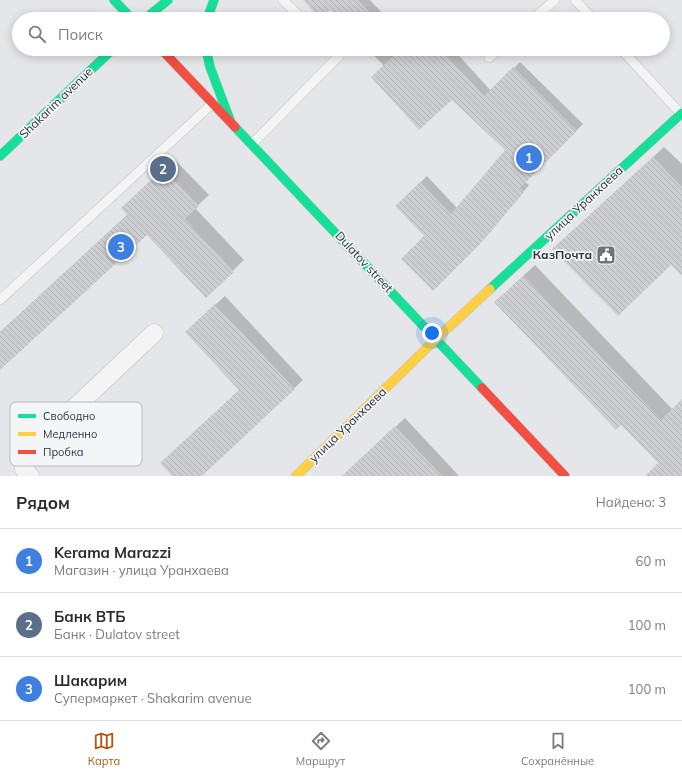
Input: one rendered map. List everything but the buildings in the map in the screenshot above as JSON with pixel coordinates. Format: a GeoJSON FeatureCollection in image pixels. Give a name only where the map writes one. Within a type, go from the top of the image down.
{"type":"FeatureCollection","features":[{"type":"Feature","properties":{"kind":"street"},"geometry":{"type":"LineString","coordinates":[[114,0],[125,12]]}},
{"type":"Feature","properties":{"kind":"street"},"geometry":{"type":"LineString","coordinates":[[153,12],[168,0]]}},
{"type":"Feature","properties":{"kind":"street"},"geometry":{"type":"LineString","coordinates":[[210,12],[214,0]]}},
{"type":"Feature","properties":{"kind":"street","name":"Shakarim avenue"},"geometry":{"type":"LineString","coordinates":[[0,156],[105,56]]}},
{"type":"Feature","properties":{"kind":"street","name":"Dulatov street"},"geometry":{"type":"LineString","coordinates":[[168,56],[566,476]]}},
{"type":"Feature","properties":{"kind":"street"},"geometry":{"type":"LineString","coordinates":[[207,56],[210,69],[230,120]]}},
{"type":"Feature","properties":{"kind":"street","name":"улица Уранхаева"},"geometry":{"type":"LineString","coordinates":[[296,476],[436,339],[682,114]]}},
{"type":"Feature","properties":{"kind":"street"},"geometry":{"type":"LineString","coordinates":[[81,402],[154,333]]}},
{"type":"Feature","properties":{"kind":"street"},"geometry":{"type":"LineString","coordinates":[[24,466],[24,469],[30,476]]}},
{"type":"Feature","properties":{"kind":"lane"},"geometry":{"type":"LineString","coordinates":[[283,0],[295,12]]}},
{"type":"Feature","properties":{"kind":"lane"},"geometry":{"type":"LineString","coordinates":[[541,12],[555,0]]}},
{"type":"Feature","properties":{"kind":"lane"},"geometry":{"type":"LineString","coordinates":[[575,0],[586,12]]}},
{"type":"Feature","properties":{"kind":"lane"},"geometry":{"type":"LineString","coordinates":[[252,144],[339,56]]}},
{"type":"Feature","properties":{"kind":"lane"},"geometry":{"type":"LineString","coordinates":[[628,56],[682,114]]}},
{"type":"Feature","properties":{"kind":"lane"},"geometry":{"type":"LineString","coordinates":[[0,300],[212,102]]}},
{"type":"Feature","properties":{"kind":"traffic: fast"},"geometry":{"type":"LineString","coordinates":[[114,0],[125,12]]}},
{"type":"Feature","properties":{"kind":"traffic: fast"},"geometry":{"type":"LineString","coordinates":[[153,12],[168,0]]}},
{"type":"Feature","properties":{"kind":"traffic: fast"},"geometry":{"type":"LineString","coordinates":[[210,12],[214,0]]}},
{"type":"Feature","properties":{"kind":"traffic: fast"},"geometry":{"type":"LineString","coordinates":[[0,156],[106,56]]}},
{"type":"Feature","properties":{"kind":"traffic: fast"},"geometry":{"type":"LineString","coordinates":[[208,56],[210,67],[230,120]]}},
{"type":"Feature","properties":{"kind":"traffic: fast"},"geometry":{"type":"LineString","coordinates":[[490,289],[682,113]]}},
{"type":"Feature","properties":{"kind":"traffic: fast"},"geometry":{"type":"LineString","coordinates":[[235,127],[482,388]]}},
{"type":"Feature","properties":{"kind":"traffic: slow"},"geometry":{"type":"LineString","coordinates":[[296,476],[436,339],[490,289]]}},
{"type":"Feature","properties":{"kind":"traffic: jam"},"geometry":{"type":"LineString","coordinates":[[168,56],[235,127]]}},
{"type":"Feature","properties":{"kind":"traffic: jam"},"geometry":{"type":"LineString","coordinates":[[482,388],[565,476]]}},
{"type":"Feature","properties":{"kind":"place","name":"Kerama Marazzi"},"geometry":{"type":"Point","coordinates":[529,158]}},
{"type":"Feature","properties":{"kind":"place","name":"Банк ВТБ"},"geometry":{"type":"Point","coordinates":[163,169]}},
{"type":"Feature","properties":{"kind":"place","name":"Шакарим"},"geometry":{"type":"Point","coordinates":[121,247]}},
{"type":"Feature","properties":{"kind":"place","name":"КазПочта"},"geometry":{"type":"Point","coordinates":[606,255]}}]}
